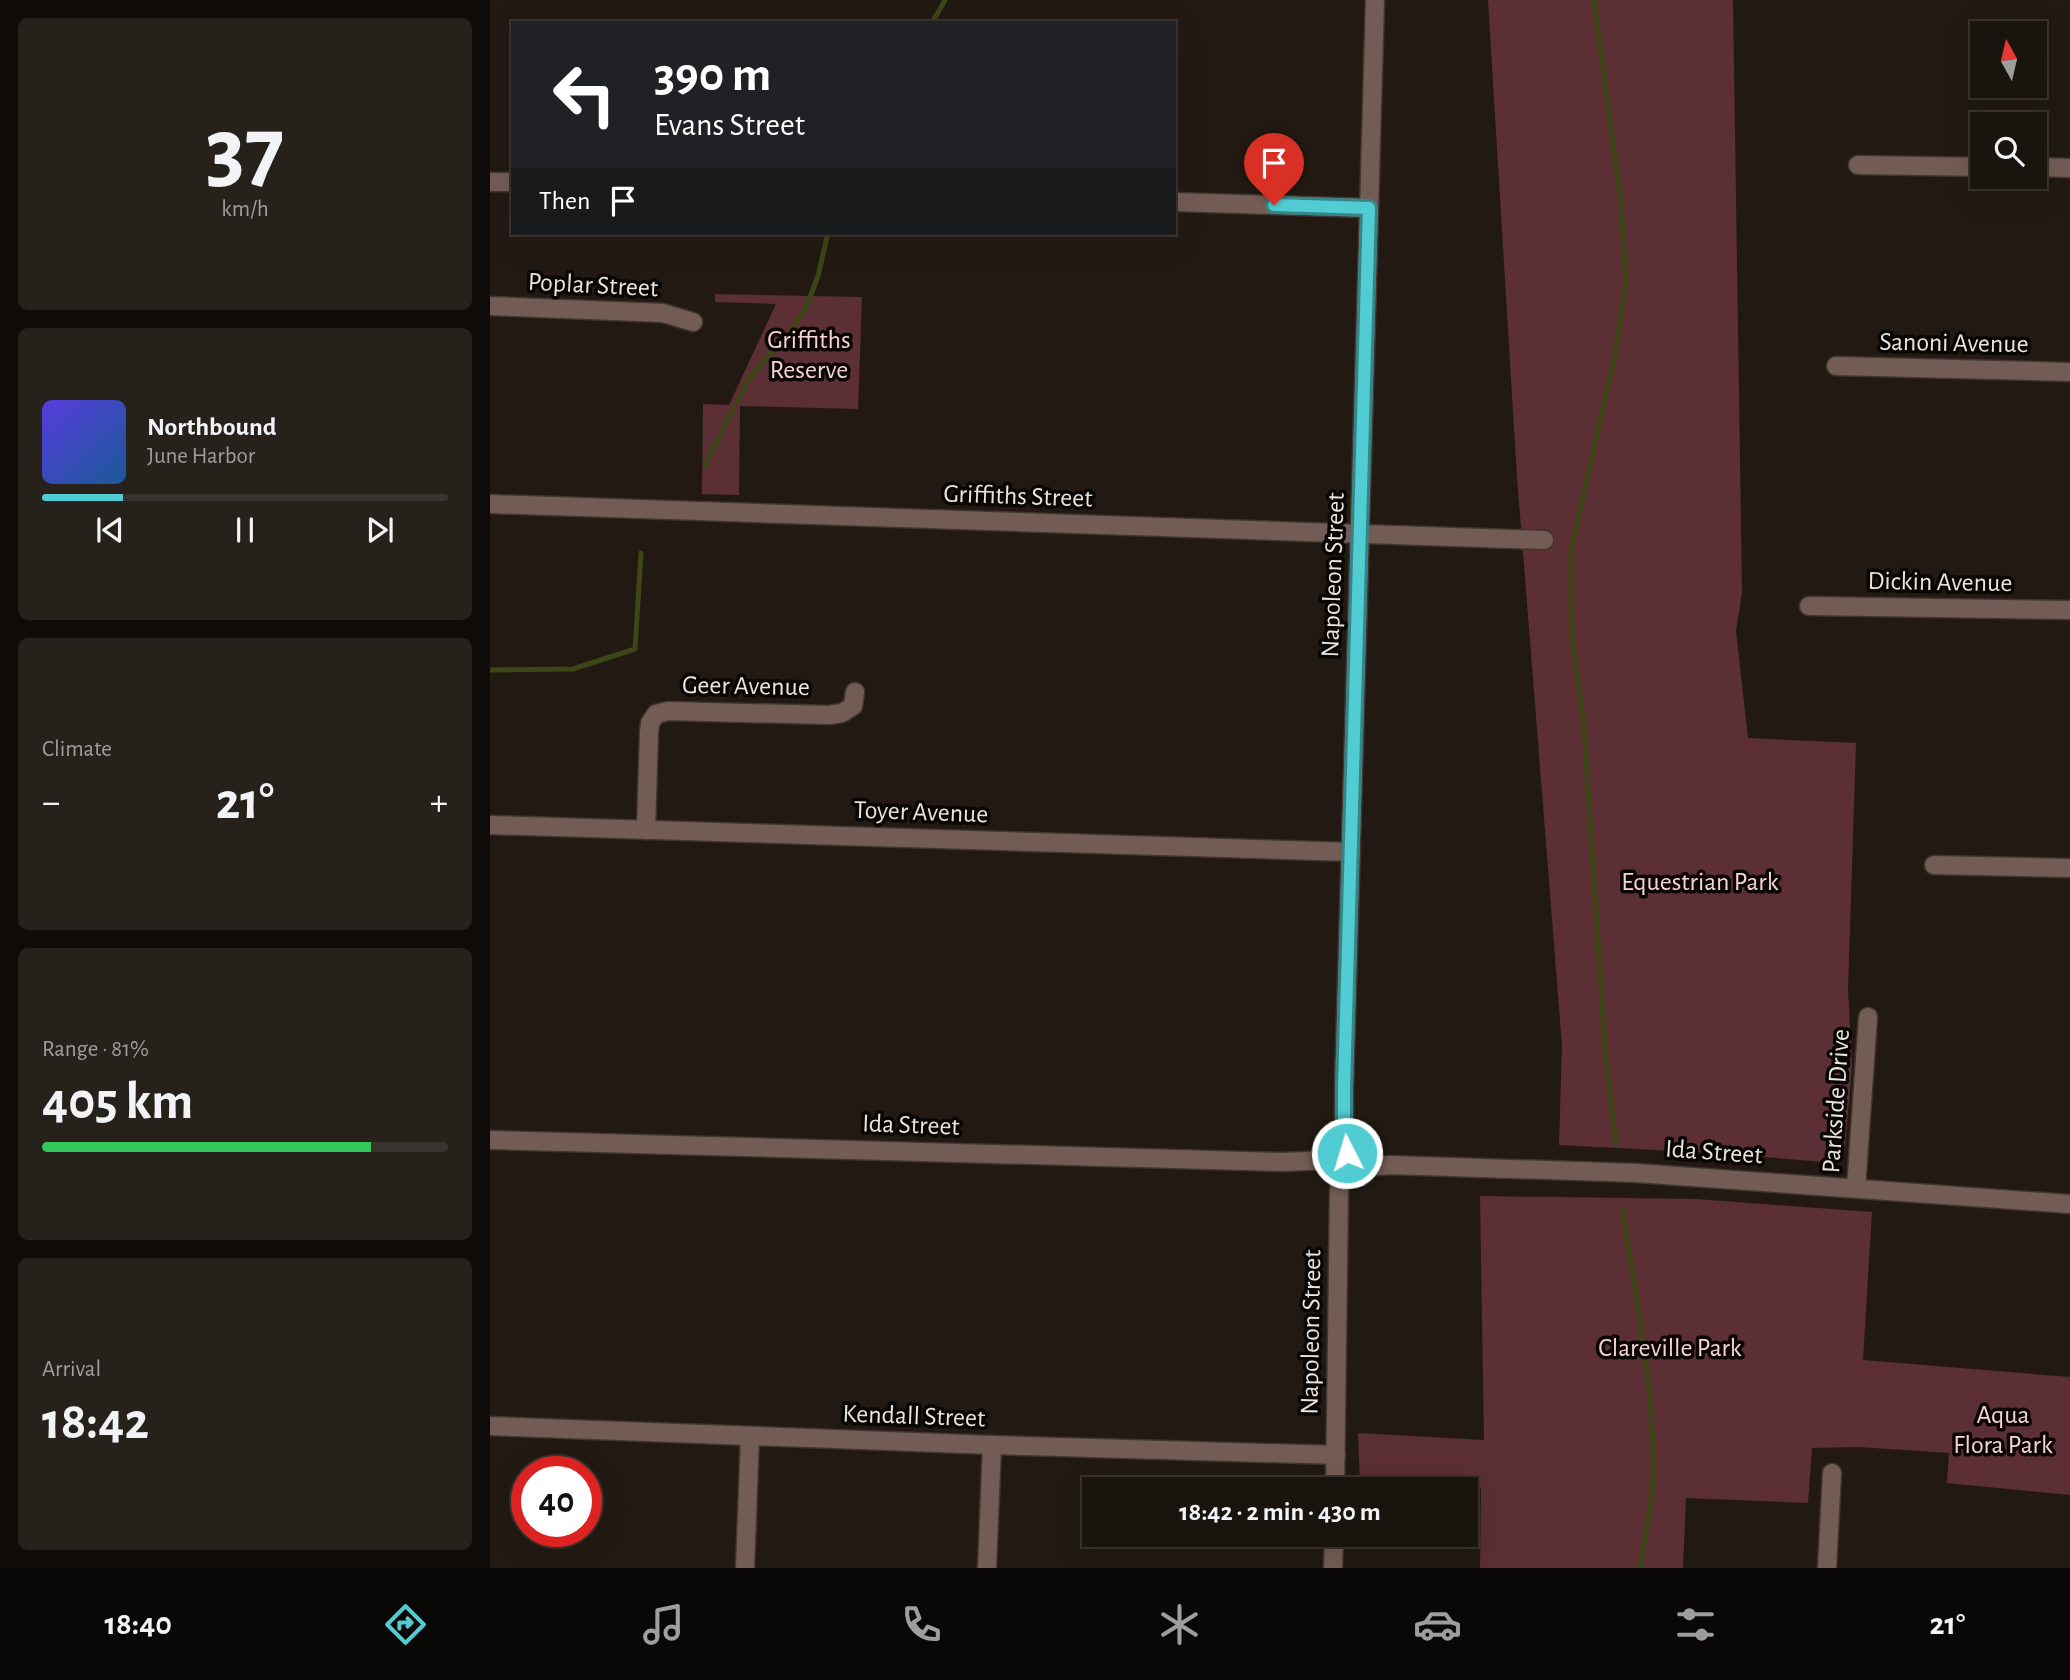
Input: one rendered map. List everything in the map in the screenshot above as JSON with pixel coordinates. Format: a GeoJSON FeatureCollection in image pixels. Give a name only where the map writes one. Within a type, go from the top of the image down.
{"type":"FeatureCollection","features":[{"type":"Feature","properties":{"kind":"street","name":"Napoleon Street"},"geometry":{"type":"LineString","coordinates":[[1335,1477],[1339,1191],[1342,1163],[1375,0]]}},
{"type":"Feature","properties":{"kind":"street"},"geometry":{"type":"LineString","coordinates":[[1857,165],[1970,167]]}},
{"type":"Feature","properties":{"kind":"street"},"geometry":{"type":"LineString","coordinates":[[2047,167],[2070,168]]}},
{"type":"Feature","properties":{"kind":"street"},"geometry":{"type":"LineString","coordinates":[[490,182],[511,182]]}},
{"type":"Feature","properties":{"kind":"street"},"geometry":{"type":"LineString","coordinates":[[1176,202],[1369,208]]}},
{"type":"Feature","properties":{"kind":"street","name":"Poplar Street"},"geometry":{"type":"LineString","coordinates":[[490,306],[663,313],[692,322]]}},
{"type":"Feature","properties":{"kind":"street","name":"Sanoni Avenue"},"geometry":{"type":"LineString","coordinates":[[1836,366],[2070,372]]}},
{"type":"Feature","properties":{"kind":"street","name":"Griffiths Street"},"geometry":{"type":"LineString","coordinates":[[490,504],[1544,540]]}},
{"type":"Feature","properties":{"kind":"street","name":"Dickin Avenue"},"geometry":{"type":"LineString","coordinates":[[1809,606],[2070,610]]}},
{"type":"Feature","properties":{"kind":"street","name":"Geer Avenue"},"geometry":{"type":"LineString","coordinates":[[646,830],[649,732],[650,723],[656,714],[668,710],[829,715],[842,713],[853,706],[855,691]]}},
{"type":"Feature","properties":{"kind":"street","name":"Toyer Avenue"},"geometry":{"type":"LineString","coordinates":[[490,825],[1351,852]]}},
{"type":"Feature","properties":{"kind":"street"},"geometry":{"type":"LineString","coordinates":[[1934,865],[2070,868]]}},
{"type":"Feature","properties":{"kind":"street","name":"Parkside Drive"},"geometry":{"type":"LineString","coordinates":[[1856,1188],[1868,1017]]}},
{"type":"Feature","properties":{"kind":"street","name":"Ida Street"},"geometry":{"type":"LineString","coordinates":[[490,1140],[1636,1173],[2070,1204]]}},
{"type":"Feature","properties":{"kind":"street","name":"Kendall Street"},"geometry":{"type":"LineString","coordinates":[[490,1426],[1336,1455]]}},
{"type":"Feature","properties":{"kind":"street"},"geometry":{"type":"LineString","coordinates":[[745,1568],[750,1436]]}},
{"type":"Feature","properties":{"kind":"street"},"geometry":{"type":"LineString","coordinates":[[987,1568],[992,1445]]}},
{"type":"Feature","properties":{"kind":"street"},"geometry":{"type":"LineString","coordinates":[[1827,1568],[1832,1472]]}},
{"type":"Feature","properties":{"kind":"street"},"geometry":{"type":"LineString","coordinates":[[1333,1568],[1334,1547]]}},
{"type":"Feature","properties":{"kind":"green space","name":"Equestrian Park"},"geometry":{"type":"Polygon","coordinates":[[[1488,0],[1733,0],[1742,592],[1736,631],[1748,738],[1856,743],[1848,989],[1852,1066],[1845,1148],[1838,1163],[1559,1145],[1562,1045],[1517,477],[1488,0]]]}},
{"type":"Feature","properties":{"kind":"green space","name":"Griffiths Reserve"},"geometry":{"type":"Polygon","coordinates":[[[715,294],[862,297],[858,409],[740,406],[739,495],[702,494],[703,404],[729,405],[776,304],[715,302],[715,294]]]}},
{"type":"Feature","properties":{"kind":"green space","name":"Clareville Park"},"geometry":{"type":"Polygon","coordinates":[[[1480,1196],[1696,1199],[1872,1212],[1863,1360],[2070,1377],[2070,1495],[1947,1483],[1949,1453],[1859,1447],[1812,1448],[1808,1503],[1686,1498],[1683,1568],[1480,1568],[1481,1489],[1478,1489],[1478,1477],[1360,1477],[1358,1433],[1484,1440],[1480,1196]]]}},
{"type":"Feature","properties":{"kind":"waterway"},"geometry":{"type":"LineString","coordinates":[[933,21],[945,0]]}},
{"type":"Feature","properties":{"kind":"waterway"},"geometry":{"type":"LineString","coordinates":[[1594,0],[1621,204],[1626,280],[1615,354],[1571,550],[1572,636],[1584,727],[1605,1049],[1616,1145]]}},
{"type":"Feature","properties":{"kind":"waterway"},"geometry":{"type":"LineString","coordinates":[[737,402],[749,378],[793,328],[807,305],[818,276],[828,235]]}},
{"type":"Feature","properties":{"kind":"waterway"},"geometry":{"type":"LineString","coordinates":[[705,466],[734,408]]}},
{"type":"Feature","properties":{"kind":"waterway"},"geometry":{"type":"LineString","coordinates":[[490,670],[573,669],[635,649],[641,553]]}},
{"type":"Feature","properties":{"kind":"waterway"},"geometry":{"type":"LineString","coordinates":[[1623,1210],[1648,1376],[1653,1443],[1650,1511],[1640,1568]]}},
{"type":"Feature","properties":{"kind":"route"},"geometry":{"type":"LineString","coordinates":[[1274,205],[1369,208],[1344,1087],[1344,1152],[1347,1153]]}},
{"type":"Feature","properties":{"kind":"park label","name":"Aqua Flora Park"},"geometry":{"type":"Point","coordinates":[2003,1430]}}]}
